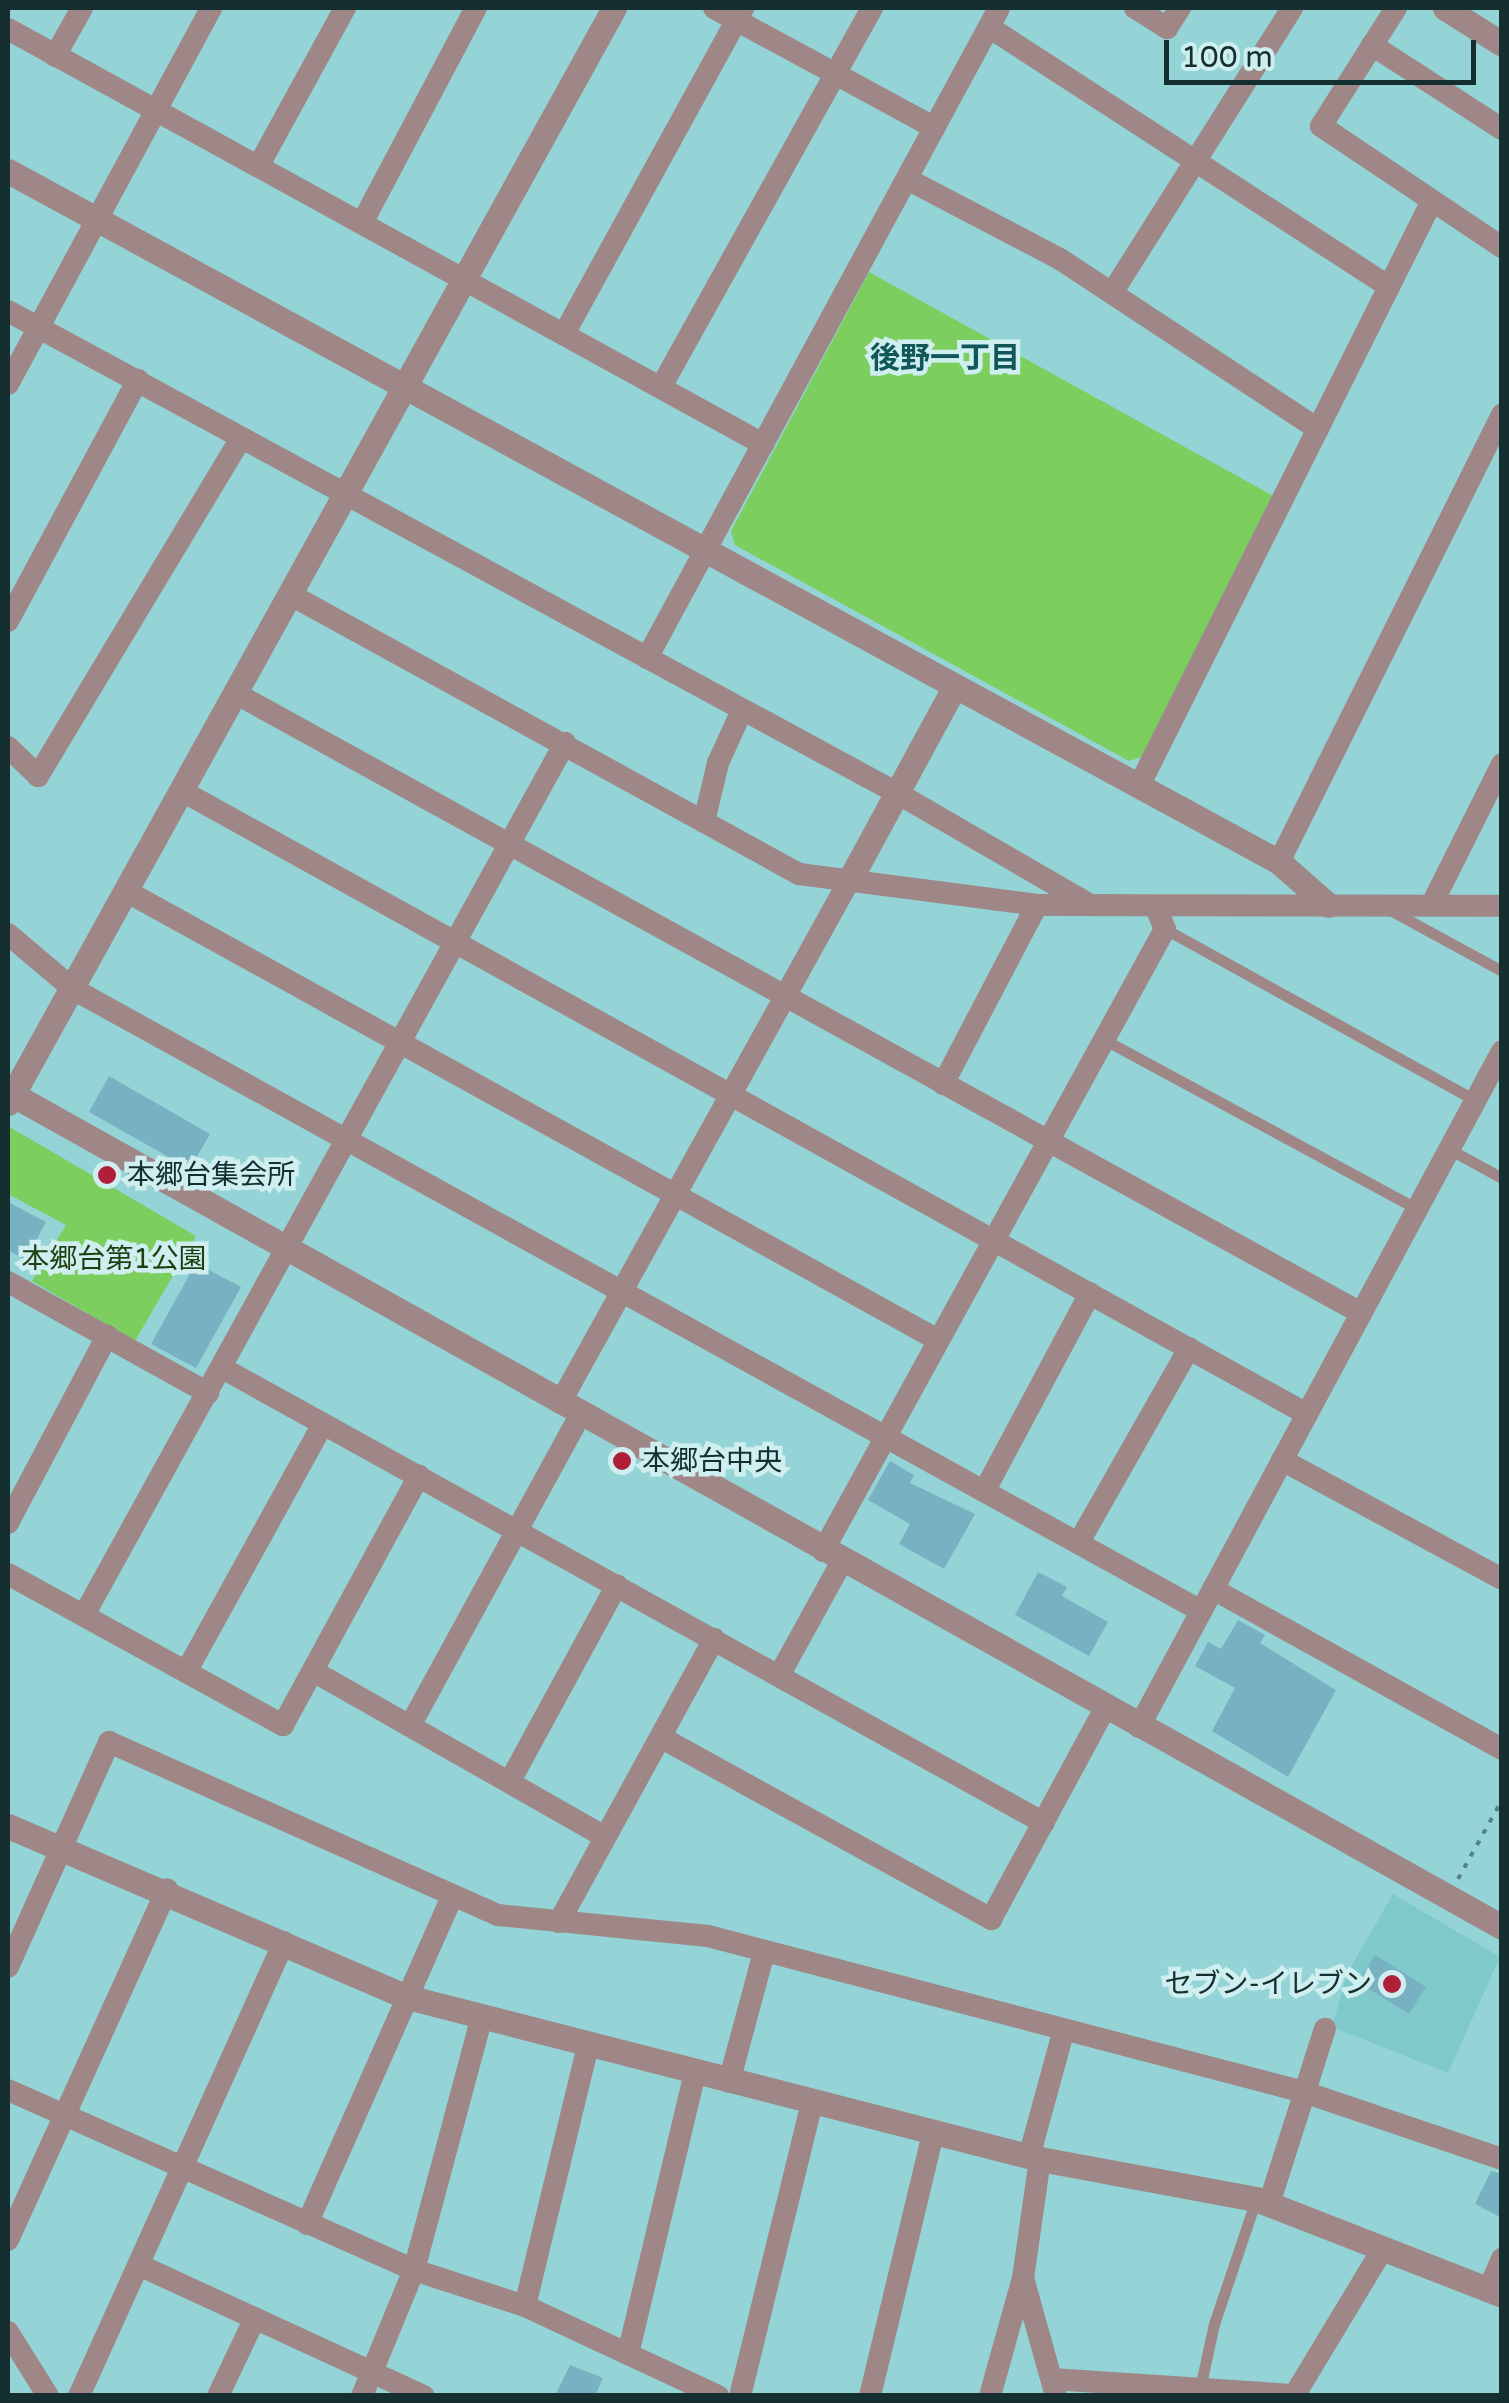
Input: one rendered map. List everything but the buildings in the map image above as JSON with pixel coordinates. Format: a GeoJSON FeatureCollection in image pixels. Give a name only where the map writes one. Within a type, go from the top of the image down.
{"type":"FeatureCollection","features":[{"type":"Feature","properties":{"kind":"street"},"geometry":{"type":"LineString","coordinates":[[55,56],[82,8]]}},
{"type":"Feature","properties":{"kind":"street"},"geometry":{"type":"LineString","coordinates":[[8,384],[212,8]]}},
{"type":"Feature","properties":{"kind":"street"},"geometry":{"type":"LineString","coordinates":[[259,165],[345,8]]}},
{"type":"Feature","properties":{"kind":"street"},"geometry":{"type":"LineString","coordinates":[[362,223],[476,8]]}},
{"type":"Feature","properties":{"kind":"street"},"geometry":{"type":"LineString","coordinates":[[614,8],[406,390],[9,1097],[1502,1927]]}},
{"type":"Feature","properties":{"kind":"street"},"geometry":{"type":"LineString","coordinates":[[714,8],[739,14],[836,74],[935,128]]}},
{"type":"Feature","properties":{"kind":"street"},"geometry":{"type":"LineString","coordinates":[[661,388],[872,8]]}},
{"type":"Feature","properties":{"kind":"street"},"geometry":{"type":"LineString","coordinates":[[1135,8],[1166,28],[1180,8]]}},
{"type":"Feature","properties":{"kind":"street"},"geometry":{"type":"LineString","coordinates":[[1112,293],[1292,8]]}},
{"type":"Feature","properties":{"kind":"street"},"geometry":{"type":"LineString","coordinates":[[1396,8],[1321,126],[1502,247]]}},
{"type":"Feature","properties":{"kind":"street"},"geometry":{"type":"LineString","coordinates":[[1446,8],[1502,44]]}},
{"type":"Feature","properties":{"kind":"street"},"geometry":{"type":"LineString","coordinates":[[564,334],[739,14]]}},
{"type":"Feature","properties":{"kind":"street"},"geometry":{"type":"LineString","coordinates":[[647,658],[994,17],[1196,161],[1389,286]]}},
{"type":"Feature","properties":{"kind":"street"},"geometry":{"type":"LineString","coordinates":[[8,29],[763,444]]}},
{"type":"Feature","properties":{"kind":"street"},"geometry":{"type":"LineString","coordinates":[[1372,44],[1502,130]]}},
{"type":"Feature","properties":{"kind":"street"},"geometry":{"type":"LineString","coordinates":[[8,172],[1278,862],[1328,905]]}},
{"type":"Feature","properties":{"kind":"street"},"geometry":{"type":"LineString","coordinates":[[907,179],[1112,293],[1318,428]]}},
{"type":"Feature","properties":{"kind":"street"},"geometry":{"type":"LineString","coordinates":[[1139,786],[1432,202]]}},
{"type":"Feature","properties":{"kind":"street"},"geometry":{"type":"LineString","coordinates":[[8,310],[897,792],[1090,905]]}},
{"type":"Feature","properties":{"kind":"street"},"geometry":{"type":"LineString","coordinates":[[8,620],[138,380]]}},
{"type":"Feature","properties":{"kind":"street"},"geometry":{"type":"LineString","coordinates":[[1278,862],[1502,415]]}},
{"type":"Feature","properties":{"kind":"street"},"geometry":{"type":"LineString","coordinates":[[8,747],[38,776],[241,438]]}},
{"type":"Feature","properties":{"kind":"street"},"geometry":{"type":"LineString","coordinates":[[291,595],[799,874],[1038,906],[1433,902],[1502,906]]}},
{"type":"Feature","properties":{"kind":"street"},"geometry":{"type":"LineString","coordinates":[[411,1724],[518,1529],[622,1291],[954,688]]}},
{"type":"Feature","properties":{"kind":"street"},"geometry":{"type":"LineString","coordinates":[[235,693],[1361,1313]]}},
{"type":"Feature","properties":{"kind":"street"},"geometry":{"type":"LineString","coordinates":[[704,822],[718,763],[742,710]]}},
{"type":"Feature","properties":{"kind":"street"},"geometry":{"type":"LineString","coordinates":[[84,1615],[224,1369],[565,744]]}},
{"type":"Feature","properties":{"kind":"street"},"geometry":{"type":"LineString","coordinates":[[1433,902],[1502,764]]}},
{"type":"Feature","properties":{"kind":"street"},"geometry":{"type":"LineString","coordinates":[[182,791],[1307,1414]]}},
{"type":"Feature","properties":{"kind":"street"},"geometry":{"type":"LineString","coordinates":[[126,891],[938,1340]]}},
{"type":"Feature","properties":{"kind":"street"},"geometry":{"type":"LineString","coordinates":[[943,1084],[1038,906]]}},
{"type":"Feature","properties":{"kind":"street"},"geometry":{"type":"LineString","coordinates":[[780,1674],[883,1436],[1166,928],[1155,906]]}},
{"type":"Feature","properties":{"kind":"street"},"geometry":{"type":"LineString","coordinates":[[8,934],[73,989],[1201,1611]]}},
{"type":"Feature","properties":{"kind":"street"},"geometry":{"type":"LineString","coordinates":[[1139,1727],[1502,1051]]}},
{"type":"Feature","properties":{"kind":"street"},"geometry":{"type":"LineString","coordinates":[[8,1282],[208,1394]]}},
{"type":"Feature","properties":{"kind":"street"},"geometry":{"type":"LineString","coordinates":[[984,1490],[1090,1293]]}},
{"type":"Feature","properties":{"kind":"street"},"geometry":{"type":"LineString","coordinates":[[8,1523],[106,1336]]}},
{"type":"Feature","properties":{"kind":"street"},"geometry":{"type":"LineString","coordinates":[[1079,1542],[1189,1348]]}},
{"type":"Feature","properties":{"kind":"street"},"geometry":{"type":"LineString","coordinates":[[224,1369],[1044,1823]]}},
{"type":"Feature","properties":{"kind":"street"},"geometry":{"type":"LineString","coordinates":[[186,1672],[323,1424]]}},
{"type":"Feature","properties":{"kind":"street"},"geometry":{"type":"LineString","coordinates":[[1282,1460],[1502,1580]]}},
{"type":"Feature","properties":{"kind":"street"},"geometry":{"type":"LineString","coordinates":[[8,1574],[283,1725],[420,1476]]}},
{"type":"Feature","properties":{"kind":"street"},"geometry":{"type":"LineString","coordinates":[[510,1781],[618,1585]]}},
{"type":"Feature","properties":{"kind":"street"},"geometry":{"type":"LineString","coordinates":[[1213,1589],[1502,1749]]}},
{"type":"Feature","properties":{"kind":"street"},"geometry":{"type":"LineString","coordinates":[[559,1922],[714,1639]]}},
{"type":"Feature","properties":{"kind":"street"},"geometry":{"type":"LineString","coordinates":[[312,1671],[606,1837]]}},
{"type":"Feature","properties":{"kind":"street"},"geometry":{"type":"LineString","coordinates":[[662,1738],[992,1918],[1105,1708]]}},
{"type":"Feature","properties":{"kind":"street"},"geometry":{"type":"LineString","coordinates":[[8,1967],[109,1742],[498,1915],[708,1936],[1063,2033],[1304,2092],[1502,2159]]}},
{"type":"Feature","properties":{"kind":"street"},"geometry":{"type":"LineString","coordinates":[[8,1826],[167,1889],[407,1997],[481,2020],[1034,2158],[1262,2202],[1495,2292],[1502,2259]]}},
{"type":"Feature","properties":{"kind":"street"},"geometry":{"type":"LineString","coordinates":[[8,2240],[167,1889]]}},
{"type":"Feature","properties":{"kind":"street"},"geometry":{"type":"LineString","coordinates":[[307,2224],[452,1897]]}},
{"type":"Feature","properties":{"kind":"street"},"geometry":{"type":"LineString","coordinates":[[79,2396],[142,2266],[284,1942]]}},
{"type":"Feature","properties":{"kind":"street"},"geometry":{"type":"LineString","coordinates":[[729,2082],[764,1952]]}},
{"type":"Feature","properties":{"kind":"street"},"geometry":{"type":"LineString","coordinates":[[362,2396],[414,2270],[481,2020]]}},
{"type":"Feature","properties":{"kind":"street"},"geometry":{"type":"LineString","coordinates":[[1262,2202],[1325,2029]]}},
{"type":"Feature","properties":{"kind":"street"},"geometry":{"type":"LineString","coordinates":[[990,2396],[1024,2278],[1034,2158],[1063,2033]]}},
{"type":"Feature","properties":{"kind":"street"},"geometry":{"type":"LineString","coordinates":[[524,2306],[588,2046]]}},
{"type":"Feature","properties":{"kind":"street"},"geometry":{"type":"LineString","coordinates":[[628,2354],[695,2073]]}},
{"type":"Feature","properties":{"kind":"street"},"geometry":{"type":"LineString","coordinates":[[8,2090],[414,2270],[524,2306],[718,2396]]}},
{"type":"Feature","properties":{"kind":"street"},"geometry":{"type":"LineString","coordinates":[[740,2396],[812,2104]]}},
{"type":"Feature","properties":{"kind":"street"},"geometry":{"type":"LineString","coordinates":[[870,2396],[932,2132]]}},
{"type":"Feature","properties":{"kind":"street"},"geometry":{"type":"LineString","coordinates":[[1024,2278],[1054,2387],[1200,2388],[1294,2395],[1382,2250]]}},
{"type":"Feature","properties":{"kind":"street"},"geometry":{"type":"LineString","coordinates":[[142,2266],[424,2396]]}},
{"type":"Feature","properties":{"kind":"street"},"geometry":{"type":"LineString","coordinates":[[218,2396],[255,2318]]}},
{"type":"Feature","properties":{"kind":"street"},"geometry":{"type":"LineString","coordinates":[[8,2332],[48,2396]]}},
{"type":"Feature","properties":{"kind":"lane"},"geometry":{"type":"LineString","coordinates":[[1382,905],[1502,971]]}},
{"type":"Feature","properties":{"kind":"lane"},"geometry":{"type":"LineString","coordinates":[[1166,928],[1475,1100]]}},
{"type":"Feature","properties":{"kind":"lane"},"geometry":{"type":"LineString","coordinates":[[1103,1039],[1417,1208]]}},
{"type":"Feature","properties":{"kind":"lane"},"geometry":{"type":"LineString","coordinates":[[1449,1149],[1502,1178]]}},
{"type":"Feature","properties":{"kind":"lane"},"geometry":{"type":"LineString","coordinates":[[1200,2388],[1262,2202]]}},
{"type":"Feature","properties":{"kind":"path"},"geometry":{"type":"LineString","coordinates":[[1448,1897],[1502,1800]]}},
{"type":"Feature","properties":{"kind":"shaded area"},"geometry":{"type":"Polygon","coordinates":[[[1393,1894],[1500,1957],[1448,2073],[1332,2027],[1347,1974],[1393,1894]]]}},
{"type":"Feature","properties":{"kind":"green space"},"geometry":{"type":"Polygon","coordinates":[[[869,272],[1275,497],[1144,756],[1129,761],[735,545],[731,531],[869,272]]]}},
{"type":"Feature","properties":{"kind":"green space","name":"本郷台第1公園"},"geometry":{"type":"Polygon","coordinates":[[[8,1126],[196,1236],[135,1341],[32,1281],[66,1225],[8,1194],[8,1126]]]}},
{"type":"Feature","properties":{"kind":"place","name":"本郷台集会所"},"geometry":{"type":"Point","coordinates":[107,1175]}},
{"type":"Feature","properties":{"kind":"place","name":"本郷台中央"},"geometry":{"type":"Point","coordinates":[622,1461]}},
{"type":"Feature","properties":{"kind":"place","name":"セブン-イレブン"},"geometry":{"type":"Point","coordinates":[1392,1984]}},
{"type":"Feature","properties":{"kind":"district","name":"後野一丁目"},"geometry":{"type":"Point","coordinates":[945,359]}}]}
